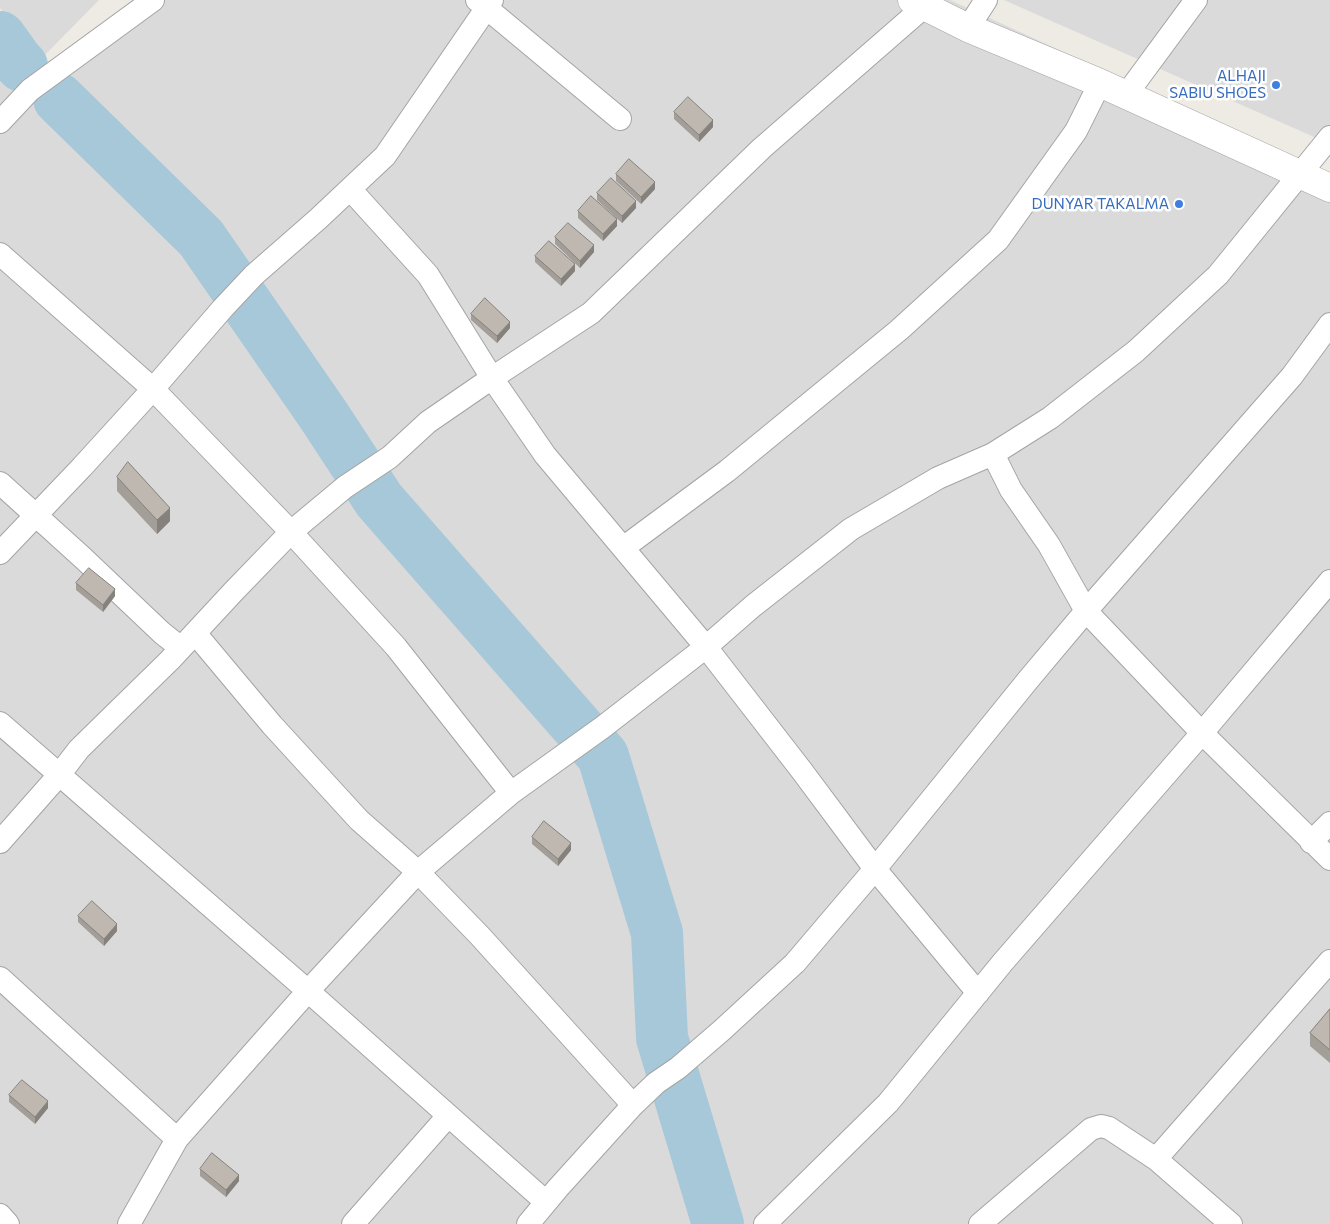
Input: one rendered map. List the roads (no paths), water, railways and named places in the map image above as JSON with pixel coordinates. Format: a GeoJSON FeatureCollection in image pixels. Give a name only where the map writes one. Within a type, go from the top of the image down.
{"type":"FeatureCollection","features":[{"type":"Feature","properties":{"kind":"street"},"geometry":{"type":"LineString","coordinates":[[0,122],[30,90],[153,0]]}},
{"type":"Feature","properties":{"kind":"street"},"geometry":{"type":"LineString","coordinates":[[968,28],[986,0]]}},
{"type":"Feature","properties":{"kind":"street"},"geometry":{"type":"LineString","coordinates":[[1126,95],[1196,0]]}},
{"type":"Feature","properties":{"kind":"street"},"geometry":{"type":"LineString","coordinates":[[0,553],[153,388],[254,275],[385,156],[485,3],[620,119]]}},
{"type":"Feature","properties":{"kind":"street"},"geometry":{"type":"LineString","coordinates":[[0,842],[59,776],[79,749],[170,660],[291,532],[346,487],[390,457],[428,422],[591,313],[762,148],[918,3],[968,28],[1100,83],[1330,188]]}},
{"type":"Feature","properties":{"kind":"street"},"geometry":{"type":"LineString","coordinates":[[623,548],[727,471],[900,330],[998,240],[1076,131],[1100,83]]}},
{"type":"Feature","properties":{"kind":"street"},"geometry":{"type":"LineString","coordinates":[[130,1224],[177,1139],[308,991],[418,872],[510,793],[603,727],[706,647],[753,606],[851,529],[938,478],[993,454],[1050,418],[1136,350],[1218,274],[1330,137]]}},
{"type":"Feature","properties":{"kind":"street"},"geometry":{"type":"LineString","coordinates":[[350,189],[428,275],[492,378],[545,455],[706,647],[802,771],[874,869],[978,993]]}},
{"type":"Feature","properties":{"kind":"street"},"geometry":{"type":"LineString","coordinates":[[0,254],[153,388],[291,532],[396,647],[510,793]]}},
{"type":"Feature","properties":{"kind":"street"},"geometry":{"type":"LineString","coordinates":[[528,1224],[633,1105],[656,1083],[678,1068],[795,963],[1028,680],[1292,376],[1330,324]]}},
{"type":"Feature","properties":{"kind":"street"},"geometry":{"type":"LineString","coordinates":[[993,454],[1010,490],[1049,546],[1086,612],[1202,733],[1330,859]]}},
{"type":"Feature","properties":{"kind":"street"},"geometry":{"type":"LineString","coordinates":[[0,483],[162,633],[188,640],[272,725],[359,820],[418,872],[480,936],[633,1105]]}},
{"type":"Feature","properties":{"kind":"street"},"geometry":{"type":"LineString","coordinates":[[765,1224],[888,1103],[978,993],[1330,581]]}},
{"type":"Feature","properties":{"kind":"street"},"geometry":{"type":"LineString","coordinates":[[0,723],[308,991],[546,1202]]}},
{"type":"Feature","properties":{"kind":"street"},"geometry":{"type":"LineString","coordinates":[[1311,842],[1330,823]]}},
{"type":"Feature","properties":{"kind":"street"},"geometry":{"type":"LineString","coordinates":[[1156,1159],[1330,961]]}},
{"type":"Feature","properties":{"kind":"street"},"geometry":{"type":"LineString","coordinates":[[0,978],[177,1139]]}},
{"type":"Feature","properties":{"kind":"street"},"geometry":{"type":"LineString","coordinates":[[354,1224],[448,1116]]}},
{"type":"Feature","properties":{"kind":"street"},"geometry":{"type":"LineString","coordinates":[[980,1224],[1091,1129],[1101,1126],[1109,1128],[1156,1159],[1231,1224]]}},
{"type":"Feature","properties":{"kind":"street"},"geometry":{"type":"LineString","coordinates":[[0,1215],[8,1224]]}},
{"type":"Feature","properties":{"kind":"waterway"},"geometry":{"type":"LineString","coordinates":[[0,37],[22,66]]}},
{"type":"Feature","properties":{"kind":"waterway"},"geometry":{"type":"LineString","coordinates":[[59,99],[201,238],[324,416],[379,500],[603,756],[657,933],[662,1038],[718,1224]]}},
{"type":"Feature","properties":{"kind":"place","name":"ALHAJI SABIU SHOES"},"geometry":{"type":"Point","coordinates":[1276,85]}},
{"type":"Feature","properties":{"kind":"place","name":"DUNYAR TAKALMA"},"geometry":{"type":"Point","coordinates":[1179,204]}}]}
